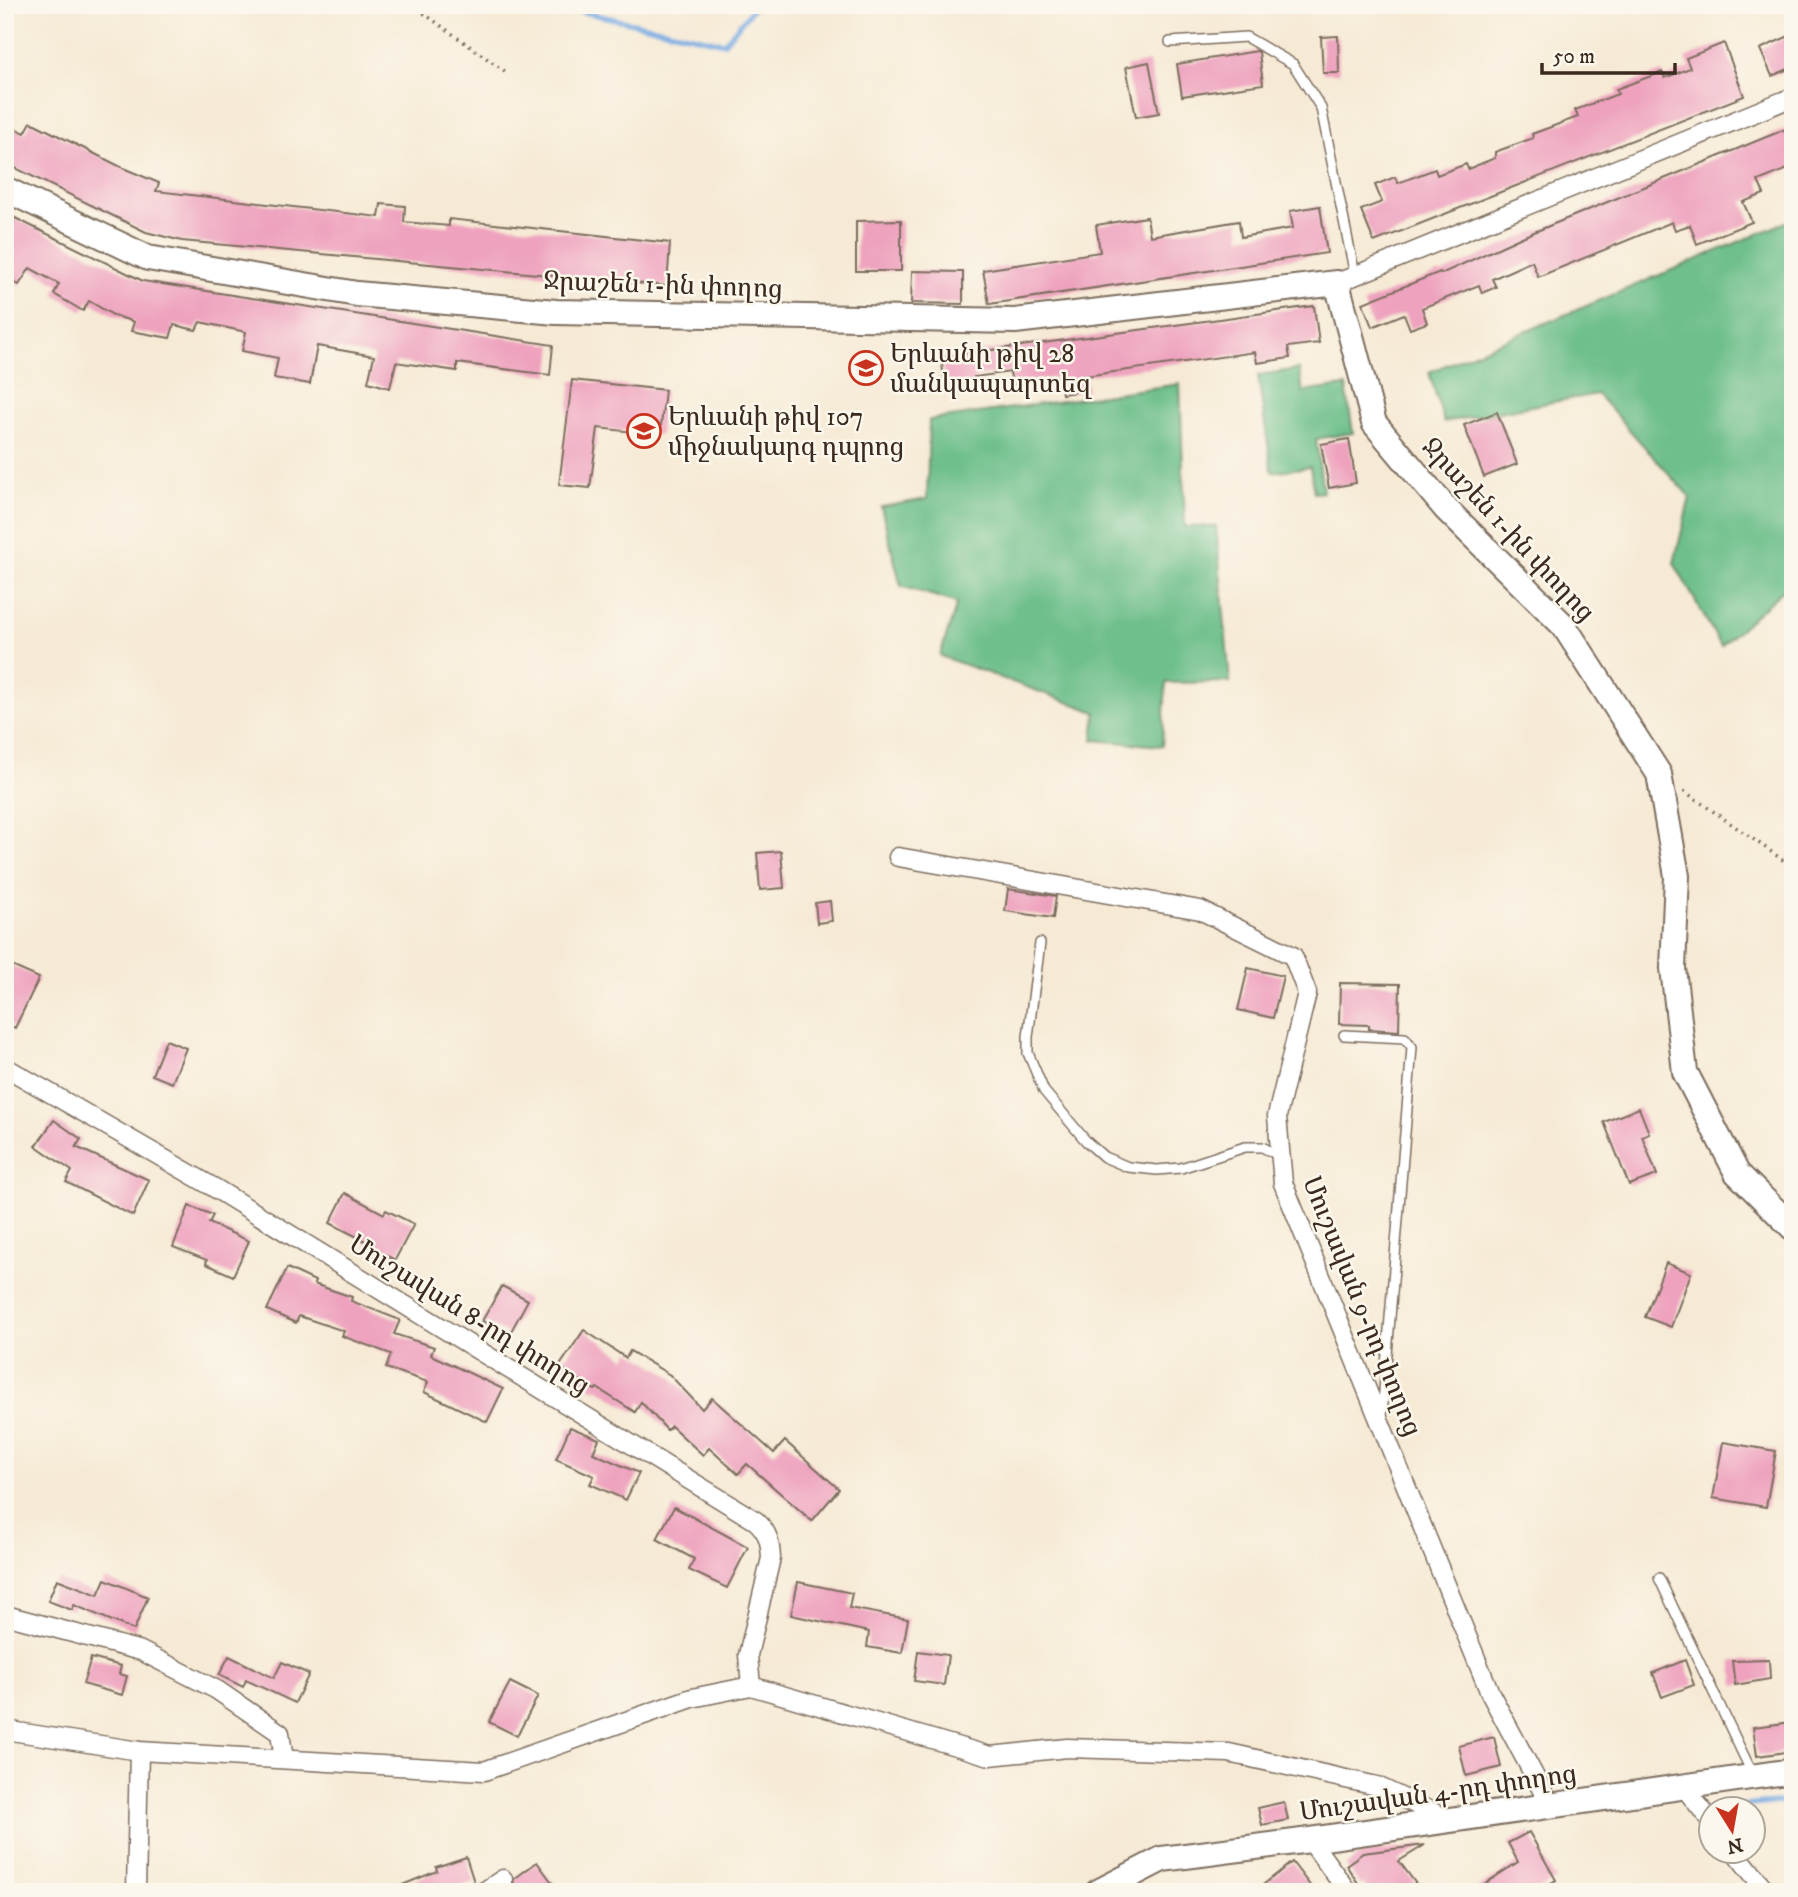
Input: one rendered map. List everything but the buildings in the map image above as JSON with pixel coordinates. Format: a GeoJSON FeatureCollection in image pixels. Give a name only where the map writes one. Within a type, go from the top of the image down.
{"type":"FeatureCollection","features":[{"type":"Feature","properties":{"kind":"street","name":"Ջրաշեն 1-ին փողոց"},"geometry":{"type":"LineString","coordinates":[[5,189],[148,258],[357,294],[556,312],[1015,321],[1346,279],[1793,97]]}},
{"type":"Feature","properties":{"kind":"street","name":"Ջրաշեն 1-ին փողոց"},"geometry":{"type":"LineString","coordinates":[[1346,279],[1374,423],[1446,509],[1564,626],[1659,774],[1677,876],[1673,968],[1685,1072],[1737,1173],[1793,1228]]}},
{"type":"Feature","properties":{"kind":"street","name":"Մուշավան 9-րդ փողոց"},"geometry":{"type":"LineString","coordinates":[[898,857],[1200,910],[1293,956],[1307,993],[1277,1116],[1283,1183],[1490,1693],[1551,1807]]}},
{"type":"Feature","properties":{"kind":"street","name":"Մուշավան 8-րդ փողոց"},"geometry":{"type":"LineString","coordinates":[[5,1067],[225,1194],[766,1530],[771,1558],[748,1655],[751,1686]]}},
{"type":"Feature","properties":{"kind":"street"},"geometry":{"type":"LineString","coordinates":[[5,1615],[141,1651],[206,1684],[280,1734],[284,1759]]}},
{"type":"Feature","properties":{"kind":"street"},"geometry":{"type":"LineString","coordinates":[[5,1730],[138,1751],[484,1771],[692,1698],[751,1686],[990,1756],[1067,1748],[1229,1753],[1377,1786],[1447,1819]]}},
{"type":"Feature","properties":{"kind":"street"},"geometry":{"type":"LineString","coordinates":[[136,1892],[138,1751]]}},
{"type":"Feature","properties":{"kind":"street","name":"Մուշավան 4-րդ փողոց"},"geometry":{"type":"LineString","coordinates":[[1098,1892],[1162,1859],[1551,1807],[1793,1771]]}},
{"type":"Feature","properties":{"kind":"street"},"geometry":{"type":"LineString","coordinates":[[1684,1787],[1696,1802]]}},
{"type":"Feature","properties":{"kind":"street"},"geometry":{"type":"LineString","coordinates":[[1310,1840],[1348,1892]]}},
{"type":"Feature","properties":{"kind":"street"},"geometry":{"type":"LineString","coordinates":[[1746,1866],[1767,1892]]}},
{"type":"Feature","properties":{"kind":"street"},"geometry":{"type":"LineString","coordinates":[[483,1892],[503,1879]]}},
{"type":"Feature","properties":{"kind":"lane"},"geometry":{"type":"LineString","coordinates":[[1170,42],[1247,37],[1293,64],[1321,108],[1346,279]]}},
{"type":"Feature","properties":{"kind":"lane"},"geometry":{"type":"LineString","coordinates":[[1040,943],[1028,1053],[1044,1091],[1104,1157],[1128,1167],[1157,1170],[1181,1168],[1245,1147],[1262,1147],[1280,1156]]}},
{"type":"Feature","properties":{"kind":"lane"},"geometry":{"type":"LineString","coordinates":[[1345,1035],[1405,1038],[1412,1047],[1381,1424]]}},
{"type":"Feature","properties":{"kind":"lane"},"geometry":{"type":"LineString","coordinates":[[1659,1578],[1754,1777]]}},
{"type":"Feature","properties":{"kind":"path"},"geometry":{"type":"LineString","coordinates":[[412,5],[506,72]]}},
{"type":"Feature","properties":{"kind":"path"},"geometry":{"type":"LineString","coordinates":[[1659,774],[1793,867]]}},
{"type":"Feature","properties":{"kind":"green space"},"geometry":{"type":"Polygon","coordinates":[[[1793,219],[1793,581],[1721,646],[1674,563],[1690,497],[1597,394],[1444,422],[1429,372],[1793,219]]]}},
{"type":"Feature","properties":{"kind":"green space"},"geometry":{"type":"Polygon","coordinates":[[[1299,369],[1303,392],[1346,386],[1353,433],[1316,439],[1323,492],[1314,493],[1310,467],[1272,472],[1258,375],[1299,369]]]}},
{"type":"Feature","properties":{"kind":"green space"},"geometry":{"type":"Polygon","coordinates":[[[1180,384],[1185,527],[1216,526],[1230,682],[1166,683],[1162,746],[1093,740],[1096,712],[940,656],[957,603],[901,586],[881,507],[927,499],[929,420],[1180,384]]]}},
{"type":"Feature","properties":{"kind":"waterway"},"geometry":{"type":"LineString","coordinates":[[570,5],[578,11],[724,43],[756,5]]}},
{"type":"Feature","properties":{"kind":"waterway"},"geometry":{"type":"LineString","coordinates":[[1766,1804],[1793,1801]]}},
{"type":"Feature","properties":{"kind":"place","name":"Երևանի թիվ 28 մանկապարտեզ"},"geometry":{"type":"Point","coordinates":[866,368]}},
{"type":"Feature","properties":{"kind":"place","name":"Երևանի թիվ 107 միջնակարգ դպրոց"},"geometry":{"type":"Point","coordinates":[644,431]}}]}
